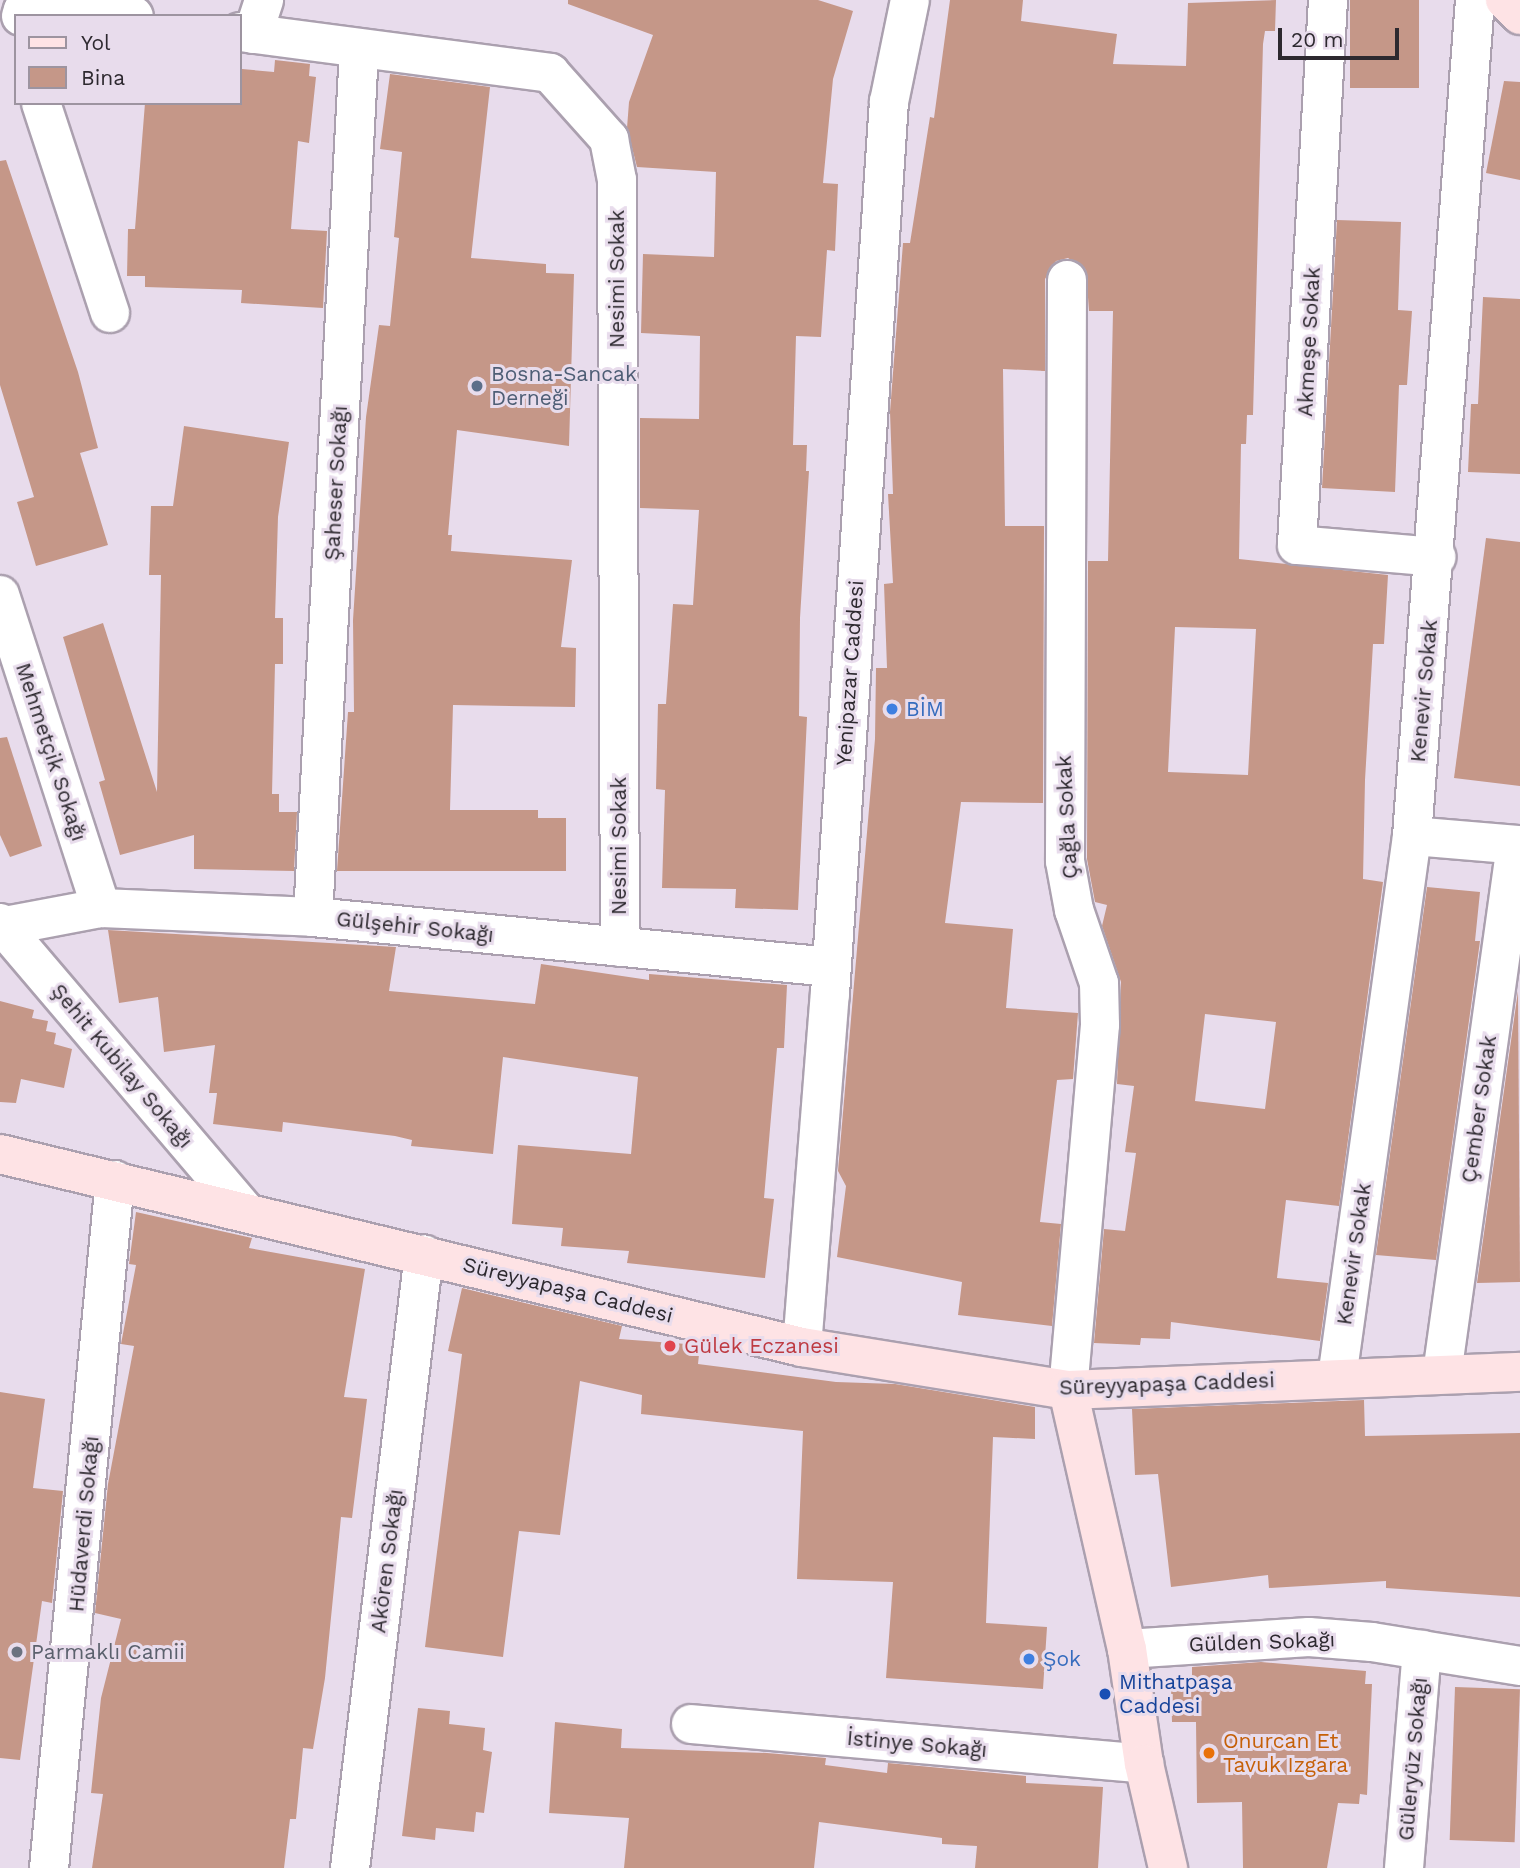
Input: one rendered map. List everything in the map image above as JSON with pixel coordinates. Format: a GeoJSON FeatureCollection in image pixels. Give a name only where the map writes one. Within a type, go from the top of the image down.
{"type":"FeatureCollection","features":[{"type":"Feature","properties":{"kind":"street","name":"Yenipazar Caddesi"},"geometry":{"type":"LineString","coordinates":[[802,1348],[889,102],[910,0]]}},
{"type":"Feature","properties":{"kind":"street","name":"Akmeşe Sokak"},"geometry":{"type":"LineString","coordinates":[[1328,0],[1297,545],[1436,557]]}},
{"type":"Feature","properties":{"kind":"street","name":"Kenevir Sokak"},"geometry":{"type":"LineString","coordinates":[[1337,1378],[1412,836],[1436,557],[1475,0]]}},
{"type":"Feature","properties":{"kind":"street"},"geometry":{"type":"LineString","coordinates":[[1505,0],[1520,15]]}},
{"type":"Feature","properties":{"kind":"street"},"geometry":{"type":"LineString","coordinates":[[22,14],[23,10],[40,1],[121,14]]}},
{"type":"Feature","properties":{"kind":"street","name":"Nesimi Sokak"},"geometry":{"type":"LineString","coordinates":[[252,22],[359,50],[550,73],[609,139],[617,180],[620,947]]}},
{"type":"Feature","properties":{"kind":"street","name":"Şaheser Sokağı"},"geometry":{"type":"LineString","coordinates":[[313,917],[359,50]]}},
{"type":"Feature","properties":{"kind":"street"},"geometry":{"type":"LineString","coordinates":[[42,105],[110,313]]}},
{"type":"Feature","properties":{"kind":"street","name":"Çağla Sokak"},"geometry":{"type":"LineString","coordinates":[[1067,280],[1065,861],[1074,910],[1099,983],[1100,1025],[1068,1390]]}},
{"type":"Feature","properties":{"kind":"street","name":"Mehmetçik Sokağı"},"geometry":{"type":"LineString","coordinates":[[0,595],[101,908]]}},
{"type":"Feature","properties":{"kind":"street"},"geometry":{"type":"LineString","coordinates":[[1412,836],[1518,845]]}},
{"type":"Feature","properties":{"kind":"street","name":"Çember Sokak"},"geometry":{"type":"LineString","coordinates":[[1442,1374],[1518,845]]}},
{"type":"Feature","properties":{"kind":"street","name":"Gülşehir Sokağı"},"geometry":{"type":"LineString","coordinates":[[1,925],[101,908],[313,917],[830,967]]}},
{"type":"Feature","properties":{"kind":"street","name":"Şehit Kubilay Sokağı"},"geometry":{"type":"LineString","coordinates":[[1,925],[244,1210]]}},
{"type":"Feature","properties":{"kind":"street","name":"Süreyyapaşa Caddesi"},"geometry":{"type":"LineString","coordinates":[[0,1155],[244,1210],[802,1348],[1068,1390],[1520,1372]]}},
{"type":"Feature","properties":{"kind":"street","name":"Hüdaverdi Sokağı"},"geometry":{"type":"LineString","coordinates":[[49,1868],[116,1180]]}},
{"type":"Feature","properties":{"kind":"street","name":"Akören Sokağı"},"geometry":{"type":"LineString","coordinates":[[350,1868],[424,1254]]}},
{"type":"Feature","properties":{"kind":"street"},"geometry":{"type":"LineString","coordinates":[[1068,1390],[1127,1649],[1144,1764],[1168,1868]]}},
{"type":"Feature","properties":{"kind":"street","name":"Gülden Sokağı"},"geometry":{"type":"LineString","coordinates":[[1127,1649],[1309,1637],[1422,1650],[1520,1666]]}},
{"type":"Feature","properties":{"kind":"street","name":"Güleryüz Sokağı"},"geometry":{"type":"LineString","coordinates":[[1404,1868],[1422,1650]]}},
{"type":"Feature","properties":{"kind":"street","name":"İstinye Sokağı"},"geometry":{"type":"LineString","coordinates":[[691,1724],[1144,1764]]}},
{"type":"Feature","properties":{"kind":"building"},"geometry":{"type":"Polygon","coordinates":[[[568,0],[818,0],[853,11],[833,79],[823,183],[838,184],[835,251],[827,250],[821,337],[796,336],[793,445],[807,445],[806,471],[809,471],[800,618],[799,716],[807,717],[798,910],[735,908],[736,889],[662,888],[665,790],[656,789],[658,704],[666,704],[673,604],[693,605],[699,510],[640,508],[640,418],[699,419],[700,336],[641,333],[643,254],[714,257],[716,172],[637,167],[627,128],[629,102],[653,35],[568,4],[568,0]]]}},
{"type":"Feature","properties":{"kind":"building"},"geometry":{"type":"Polygon","coordinates":[[[950,0],[1023,0],[1021,21],[1117,34],[1113,64],[1186,66],[1188,3],[1276,0],[1275,31],[1265,31],[1263,44],[1253,415],[1247,415],[1246,444],[1241,444],[1239,559],[1388,575],[1384,644],[1373,644],[1365,780],[1363,879],[1383,882],[1339,1206],[1286,1200],[1277,1278],[1328,1283],[1320,1341],[1171,1322],[1170,1339],[1141,1338],[1140,1345],[1094,1343],[1104,1229],[1125,1231],[1136,1153],[1125,1152],[1134,1086],[1117,1084],[1121,982],[1102,926],[1107,905],[1095,902],[1087,859],[1088,561],[1108,561],[1113,311],[1089,311],[1086,270],[1068,258],[1056,261],[1045,279],[1045,371],[1003,369],[1005,526],[1044,526],[1043,803],[961,802],[945,923],[1013,929],[1006,1008],[1078,1013],[1073,1079],[1057,1080],[1040,1222],[1061,1224],[1052,1326],[958,1315],[962,1282],[837,1257],[846,1186],[838,1171],[875,739],[876,668],[887,668],[884,584],[893,583],[888,494],[893,494],[890,412],[903,243],[910,243],[930,117],[934,118],[950,0]],[[1175,627],[1168,772],[1248,775],[1256,629],[1175,627]],[[1205,1014],[1195,1101],[1265,1109],[1276,1022],[1205,1014]]]}},
{"type":"Feature","properties":{"kind":"building"},"geometry":{"type":"Polygon","coordinates":[[[1350,0],[1419,0],[1419,88],[1350,88],[1350,0]]]}},
{"type":"Feature","properties":{"kind":"building"},"geometry":{"type":"Polygon","coordinates":[[[275,60],[310,64],[309,76],[316,77],[309,143],[298,141],[291,229],[327,231],[323,308],[241,303],[242,290],[145,287],[145,276],[127,276],[128,229],[135,229],[145,105],[242,105],[242,69],[274,72],[275,60]]]}},
{"type":"Feature","properties":{"kind":"building"},"geometry":{"type":"Polygon","coordinates":[[[390,74],[490,87],[471,258],[546,264],[546,273],[574,274],[569,446],[457,430],[448,535],[452,535],[451,551],[572,560],[561,647],[576,648],[575,707],[453,705],[450,810],[538,810],[538,818],[566,818],[566,871],[337,871],[348,712],[354,712],[353,620],[366,417],[379,325],[390,326],[399,238],[394,237],[402,152],[380,149],[390,74]]]}},
{"type":"Feature","properties":{"kind":"building"},"geometry":{"type":"Polygon","coordinates":[[[1504,81],[1520,82],[1520,180],[1486,173],[1504,81]]]}},
{"type":"Feature","properties":{"kind":"building"},"geometry":{"type":"Polygon","coordinates":[[[6,160],[78,372],[98,448],[80,453],[108,545],[36,566],[17,502],[34,497],[0,385],[0,161],[6,160]]]}},
{"type":"Feature","properties":{"kind":"building"},"geometry":{"type":"Polygon","coordinates":[[[1337,220],[1401,222],[1398,310],[1412,311],[1407,385],[1399,385],[1395,492],[1322,488],[1337,220]]]}},
{"type":"Feature","properties":{"kind":"building"},"geometry":{"type":"Polygon","coordinates":[[[1483,297],[1520,299],[1520,474],[1468,472],[1471,404],[1478,404],[1483,297]]]}},
{"type":"Feature","properties":{"kind":"building"},"geometry":{"type":"Polygon","coordinates":[[[184,426],[289,442],[278,517],[275,618],[283,618],[283,664],[275,664],[272,794],[279,794],[279,812],[297,812],[294,871],[194,869],[194,835],[120,855],[99,782],[105,780],[63,637],[103,623],[157,792],[161,575],[149,575],[151,506],[173,506],[184,426]]]}},
{"type":"Feature","properties":{"kind":"building"},"geometry":{"type":"Polygon","coordinates":[[[1486,538],[1520,542],[1520,786],[1454,778],[1486,538]]]}},
{"type":"Feature","properties":{"kind":"building"},"geometry":{"type":"Polygon","coordinates":[[[7,737],[42,846],[10,857],[0,835],[0,738],[7,737]]]}},
{"type":"Feature","properties":{"kind":"building"},"geometry":{"type":"Polygon","coordinates":[[[1427,887],[1480,892],[1475,941],[1480,941],[1436,1260],[1376,1255],[1427,887]]]}},
{"type":"Feature","properties":{"kind":"building"},"geometry":{"type":"Polygon","coordinates":[[[108,930],[396,947],[389,991],[535,1004],[541,964],[649,980],[649,974],[787,985],[784,1048],[777,1048],[764,1198],[774,1199],[765,1278],[627,1263],[629,1251],[561,1246],[563,1228],[512,1224],[518,1145],[631,1154],[638,1077],[503,1057],[493,1154],[411,1146],[412,1140],[395,1136],[283,1122],[282,1132],[213,1124],[217,1093],[209,1093],[215,1045],[164,1052],[158,997],[119,1003],[108,930]]]}},
{"type":"Feature","properties":{"kind":"building"},"geometry":{"type":"Polygon","coordinates":[[[1518,991],[1520,1282],[1477,1283],[1518,991]]]}},
{"type":"Feature","properties":{"kind":"building"},"geometry":{"type":"Polygon","coordinates":[[[0,1001],[34,1010],[32,1018],[48,1021],[46,1031],[56,1033],[54,1044],[72,1049],[64,1088],[21,1079],[16,1103],[0,1102],[0,1001]]]}},
{"type":"Feature","properties":{"kind":"building"},"geometry":{"type":"Polygon","coordinates":[[[136,1212],[252,1238],[249,1248],[365,1269],[344,1397],[367,1399],[352,1518],[341,1517],[325,1678],[313,1749],[303,1748],[296,1819],[290,1819],[284,1868],[92,1868],[103,1794],[91,1793],[101,1698],[121,1619],[95,1613],[108,1484],[134,1346],[121,1344],[136,1265],[129,1264],[136,1212]]]}},
{"type":"Feature","properties":{"kind":"building"},"geometry":{"type":"Polygon","coordinates":[[[462,1288],[622,1326],[619,1339],[700,1345],[698,1364],[836,1382],[895,1384],[1035,1407],[1035,1439],[993,1437],[986,1623],[1047,1627],[1043,1689],[886,1678],[893,1582],[797,1579],[803,1431],[641,1414],[642,1395],[580,1381],[560,1535],[519,1531],[503,1657],[425,1647],[462,1354],[448,1351],[462,1288]]]}},
{"type":"Feature","properties":{"kind":"building"},"geometry":{"type":"Polygon","coordinates":[[[0,1392],[45,1399],[33,1488],[63,1491],[52,1603],[42,1601],[20,1760],[0,1758],[0,1392]]]}},
{"type":"Feature","properties":{"kind":"building"},"geometry":{"type":"Polygon","coordinates":[[[1364,1400],[1365,1436],[1520,1433],[1520,1597],[1386,1588],[1386,1581],[1269,1588],[1268,1575],[1171,1587],[1158,1474],[1135,1475],[1132,1409],[1364,1400]]]}},
{"type":"Feature","properties":{"kind":"building"},"geometry":{"type":"Polygon","coordinates":[[[1261,1662],[1366,1671],[1365,1684],[1372,1684],[1367,1795],[1360,1794],[1359,1804],[1338,1803],[1327,1868],[1243,1868],[1242,1802],[1197,1803],[1196,1722],[1172,1722],[1171,1687],[1192,1687],[1192,1667],[1261,1662]]]}},
{"type":"Feature","properties":{"kind":"building"},"geometry":{"type":"Polygon","coordinates":[[[1455,1687],[1520,1689],[1515,1842],[1450,1840],[1455,1687]]]}},
{"type":"Feature","properties":{"kind":"building"},"geometry":{"type":"Polygon","coordinates":[[[418,1708],[450,1711],[449,1724],[485,1728],[483,1750],[492,1752],[484,1813],[476,1812],[474,1832],[436,1828],[435,1840],[402,1836],[418,1708]]]}},
{"type":"Feature","properties":{"kind":"building"},"geometry":{"type":"Polygon","coordinates":[[[555,1722],[622,1729],[621,1748],[767,1753],[826,1758],[825,1765],[887,1773],[888,1763],[1026,1776],[1026,1783],[1103,1787],[1098,1868],[975,1868],[977,1846],[942,1844],[942,1838],[819,1822],[814,1868],[624,1868],[629,1818],[549,1813],[555,1722]]]}},
{"type":"Feature","properties":{"kind":"place","name":"Bosna-Sancak Derneği"},"geometry":{"type":"Point","coordinates":[477,386]}},
{"type":"Feature","properties":{"kind":"place","name":"BİM"},"geometry":{"type":"Point","coordinates":[892,709]}},
{"type":"Feature","properties":{"kind":"place","name":"Gülek Eczanesi"},"geometry":{"type":"Point","coordinates":[670,1346]}},
{"type":"Feature","properties":{"kind":"place","name":"Parmaklı Camii"},"geometry":{"type":"Point","coordinates":[17,1652]}},
{"type":"Feature","properties":{"kind":"place","name":"Şok"},"geometry":{"type":"Point","coordinates":[1029,1659]}},
{"type":"Feature","properties":{"kind":"place","name":"Mi̇thatpaşa Caddesi̇"},"geometry":{"type":"Point","coordinates":[1105,1694]}},
{"type":"Feature","properties":{"kind":"place","name":"Onurcan Et Tavuk Izgara"},"geometry":{"type":"Point","coordinates":[1209,1753]}}]}
